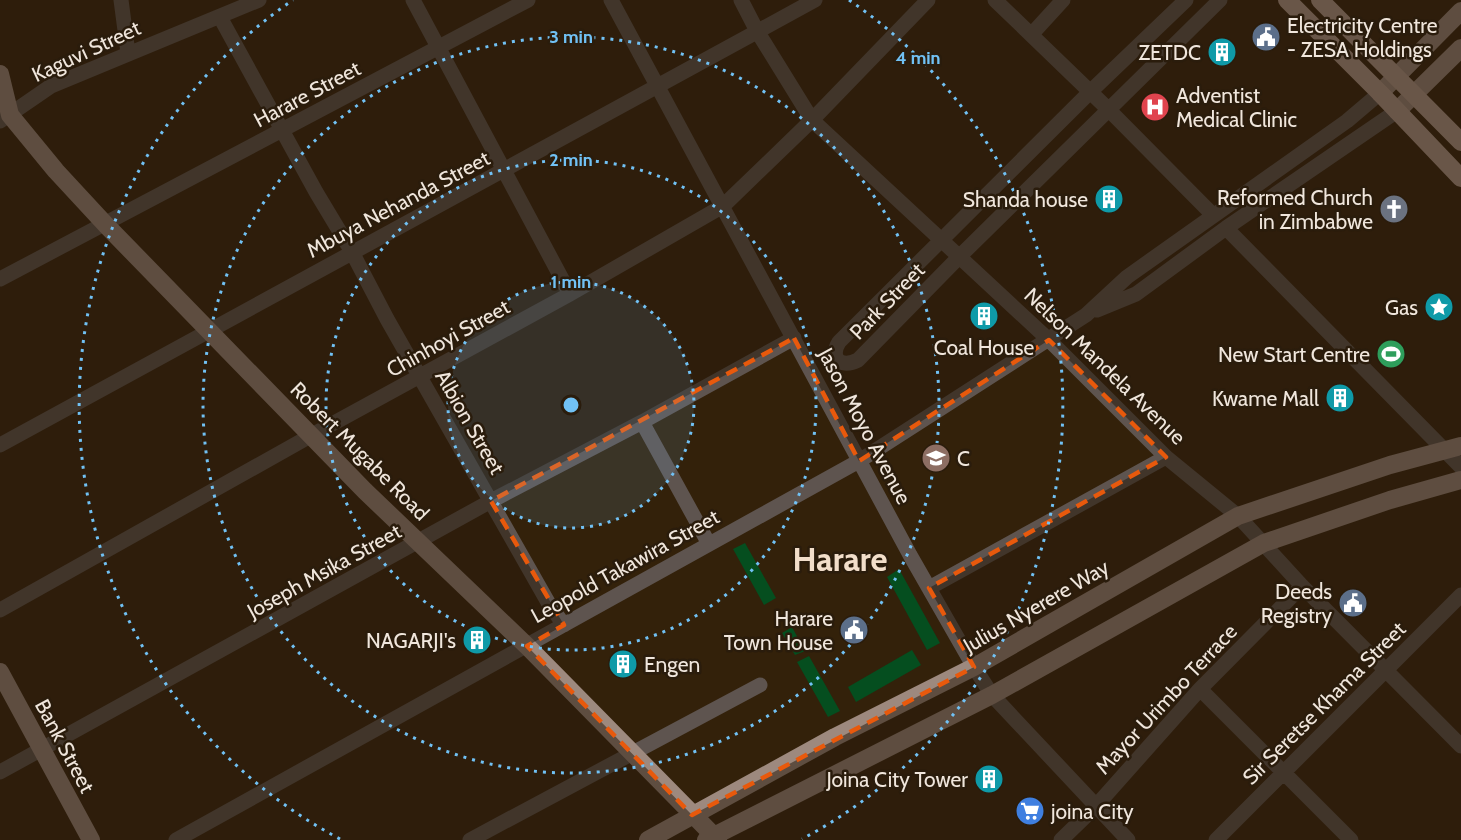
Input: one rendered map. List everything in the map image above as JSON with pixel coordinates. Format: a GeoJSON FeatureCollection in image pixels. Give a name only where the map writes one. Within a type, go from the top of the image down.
{"type":"FeatureCollection","features":[{"type":"Feature","properties":{"kind":"highway"},"geometry":{"type":"LineString","coordinates":[[1287,0],[1461,178]]}},
{"type":"Feature","properties":{"kind":"highway"},"geometry":{"type":"LineString","coordinates":[[1320,0],[1415,93],[1461,142]]}},
{"type":"Feature","properties":{"kind":"main road","name":"Leopold Takawira Street"},"geometry":{"type":"LineString","coordinates":[[1380,93],[1461,11]]}},
{"type":"Feature","properties":{"kind":"main road","name":"Leopold Takawira Street"},"geometry":{"type":"LineString","coordinates":[[1397,111],[1461,48]]}},
{"type":"Feature","properties":{"kind":"main road","name":"Robert Mugabe Road"},"geometry":{"type":"LineString","coordinates":[[0,74],[5,118],[365,491],[527,646],[692,814],[712,839]]}},
{"type":"Feature","properties":{"kind":"main road","name":"Julius Nyerere Way"},"geometry":{"type":"LineString","coordinates":[[648,840],[836,737],[974,667],[1238,516],[1390,465],[1453,448]]}},
{"type":"Feature","properties":{"kind":"main road"},"geometry":{"type":"LineString","coordinates":[[712,839],[992,695],[1264,543],[1390,500],[1461,480]]}},
{"type":"Feature","properties":{"kind":"main road","name":"Bank Street"},"geometry":{"type":"LineString","coordinates":[[0,672],[91,840]]}},
{"type":"Feature","properties":{"kind":"street"},"geometry":{"type":"LineString","coordinates":[[121,0],[128,53]]}},
{"type":"Feature","properties":{"kind":"street","name":"Kaguvi Street"},"geometry":{"type":"LineString","coordinates":[[5,118],[51,86],[259,0]]}},
{"type":"Feature","properties":{"kind":"street"},"geometry":{"type":"LineString","coordinates":[[413,0],[506,170],[570,294]]}},
{"type":"Feature","properties":{"kind":"street","name":"Harare Street"},"geometry":{"type":"LineString","coordinates":[[106,225],[528,0]]}},
{"type":"Feature","properties":{"kind":"street","name":"Jason Moyo Avenue"},"geometry":{"type":"LineString","coordinates":[[611,0],[928,588],[974,667],[992,695],[1128,840]]}},
{"type":"Feature","properties":{"kind":"street","name":"Nelson Mandela Avenue"},"geometry":{"type":"LineString","coordinates":[[741,0],[757,31],[812,120],[1049,340],[1166,457],[1238,516],[1302,586],[1461,746]]}},
{"type":"Feature","properties":{"kind":"street","name":"Mbuya Nehanda Street"},"geometry":{"type":"LineString","coordinates":[[0,445],[815,0]]}},
{"type":"Feature","properties":{"kind":"street","name":"Chinhoyi Street"},"geometry":{"type":"LineString","coordinates":[[0,610],[312,435],[420,378],[723,206],[812,120],[928,0]]}},
{"type":"Feature","properties":{"kind":"street"},"geometry":{"type":"LineString","coordinates":[[994,0],[1108,109],[1213,215]]}},
{"type":"Feature","properties":{"kind":"street"},"geometry":{"type":"LineString","coordinates":[[1031,35],[1063,0]]}},
{"type":"Feature","properties":{"kind":"street","name":"Park Street"},"geometry":{"type":"LineString","coordinates":[[1186,0],[1090,92],[839,342],[835,348],[838,361],[844,365],[858,360],[960,256],[1220,0]]}},
{"type":"Feature","properties":{"kind":"street","name":"Albion Street"},"geometry":{"type":"LineString","coordinates":[[220,17],[281,131],[352,252],[420,378],[549,604],[564,625]]}},
{"type":"Feature","properties":{"kind":"street","name":"Leopold Takawira Street"},"geometry":{"type":"LineString","coordinates":[[176,840],[860,461],[1086,315],[1126,278],[1338,128],[1380,93]]}},
{"type":"Feature","properties":{"kind":"street","name":"Leopold Takawira Street"},"geometry":{"type":"LineString","coordinates":[[1086,315],[1136,294],[1226,228],[1397,111]]}},
{"type":"Feature","properties":{"kind":"street"},"geometry":{"type":"LineString","coordinates":[[0,279],[106,225]]}},
{"type":"Feature","properties":{"kind":"street"},"geometry":{"type":"LineString","coordinates":[[1226,228],[1453,448],[1461,467]]}},
{"type":"Feature","properties":{"kind":"street","name":"Joseph Msika Street"},"geometry":{"type":"LineString","coordinates":[[0,772],[491,501],[642,422],[794,338]]}},
{"type":"Feature","properties":{"kind":"street"},"geometry":{"type":"LineString","coordinates":[[642,422],[709,544]]}},
{"type":"Feature","properties":{"kind":"street"},"geometry":{"type":"LineString","coordinates":[[928,588],[1166,457]]}},
{"type":"Feature","properties":{"kind":"street","name":"Mayor Urimbo Terrace"},"geometry":{"type":"LineString","coordinates":[[1061,840],[1096,807],[1200,689],[1302,586]]}},
{"type":"Feature","properties":{"kind":"street","name":"Sir Seretse Khama Street"},"geometry":{"type":"LineString","coordinates":[[1216,840],[1461,595]]}},
{"type":"Feature","properties":{"kind":"street"},"geometry":{"type":"LineString","coordinates":[[470,840],[760,685]]}},
{"type":"Feature","properties":{"kind":"street"},"geometry":{"type":"LineString","coordinates":[[1200,689],[1351,840]]}},
{"type":"Feature","properties":{"kind":"highlighted area"},"geometry":{"type":"Polygon","coordinates":[[[794,338],[859,461],[1049,340],[1166,457],[929,588],[974,667],[692,815],[527,646],[564,625],[491,501],[794,338]]]}},
{"type":"Feature","properties":{"kind":"shaded area"},"geometry":{"type":"Polygon","coordinates":[[[0,0],[1461,0],[1461,840],[0,840],[0,0]]]}},
{"type":"Feature","properties":{"kind":"green space"},"geometry":{"type":"Polygon","coordinates":[[[745,543],[776,598],[764,605],[733,549],[745,543]]]}},
{"type":"Feature","properties":{"kind":"green space"},"geometry":{"type":"Polygon","coordinates":[[[899,569],[940,643],[927,650],[887,577],[899,569]]]}},
{"type":"Feature","properties":{"kind":"green space"},"geometry":{"type":"Polygon","coordinates":[[[792,627],[805,651],[795,655],[782,633],[792,627]]]}},
{"type":"Feature","properties":{"kind":"green space"},"geometry":{"type":"Polygon","coordinates":[[[912,650],[921,665],[856,702],[848,687],[912,650]]]}},
{"type":"Feature","properties":{"kind":"green space"},"geometry":{"type":"Polygon","coordinates":[[[809,656],[840,711],[828,717],[797,662],[809,656]]]}},
{"type":"Feature","properties":{"kind":"place","name":"Electricity Centre - ZESA Holdings"},"geometry":{"type":"Point","coordinates":[1266,37]}},
{"type":"Feature","properties":{"kind":"place","name":"ZETDC"},"geometry":{"type":"Point","coordinates":[1222,52]}},
{"type":"Feature","properties":{"kind":"place","name":"Adventist Medical Clinic"},"geometry":{"type":"Point","coordinates":[1155,107]}},
{"type":"Feature","properties":{"kind":"place","name":"Shanda house"},"geometry":{"type":"Point","coordinates":[1109,199]}},
{"type":"Feature","properties":{"kind":"place","name":"Reformed Church in Zimbabwe"},"geometry":{"type":"Point","coordinates":[1394,209]}},
{"type":"Feature","properties":{"kind":"place","name":"Gas"},"geometry":{"type":"Point","coordinates":[1439,307]}},
{"type":"Feature","properties":{"kind":"place","name":"Coal House"},"geometry":{"type":"Point","coordinates":[984,316]}},
{"type":"Feature","properties":{"kind":"place","name":"New Start Centre"},"geometry":{"type":"Point","coordinates":[1391,354]}},
{"type":"Feature","properties":{"kind":"place","name":"Kwame Mall"},"geometry":{"type":"Point","coordinates":[1340,398]}},
{"type":"Feature","properties":{"kind":"place","name":"C"},"geometry":{"type":"Point","coordinates":[936,458]}},
{"type":"Feature","properties":{"kind":"place","name":"Deeds Registry"},"geometry":{"type":"Point","coordinates":[1353,603]}},
{"type":"Feature","properties":{"kind":"place","name":"Harare Town House"},"geometry":{"type":"Point","coordinates":[854,630]}},
{"type":"Feature","properties":{"kind":"place","name":"NAGARJI's"},"geometry":{"type":"Point","coordinates":[477,640]}},
{"type":"Feature","properties":{"kind":"place","name":"Engen"},"geometry":{"type":"Point","coordinates":[623,664]}},
{"type":"Feature","properties":{"kind":"place","name":"Joina City Tower"},"geometry":{"type":"Point","coordinates":[989,779]}},
{"type":"Feature","properties":{"kind":"place","name":"joina City"},"geometry":{"type":"Point","coordinates":[1030,811]}},
{"type":"Feature","properties":{"kind":"district","name":"Harare"},"geometry":{"type":"Point","coordinates":[840,559]}}]}
